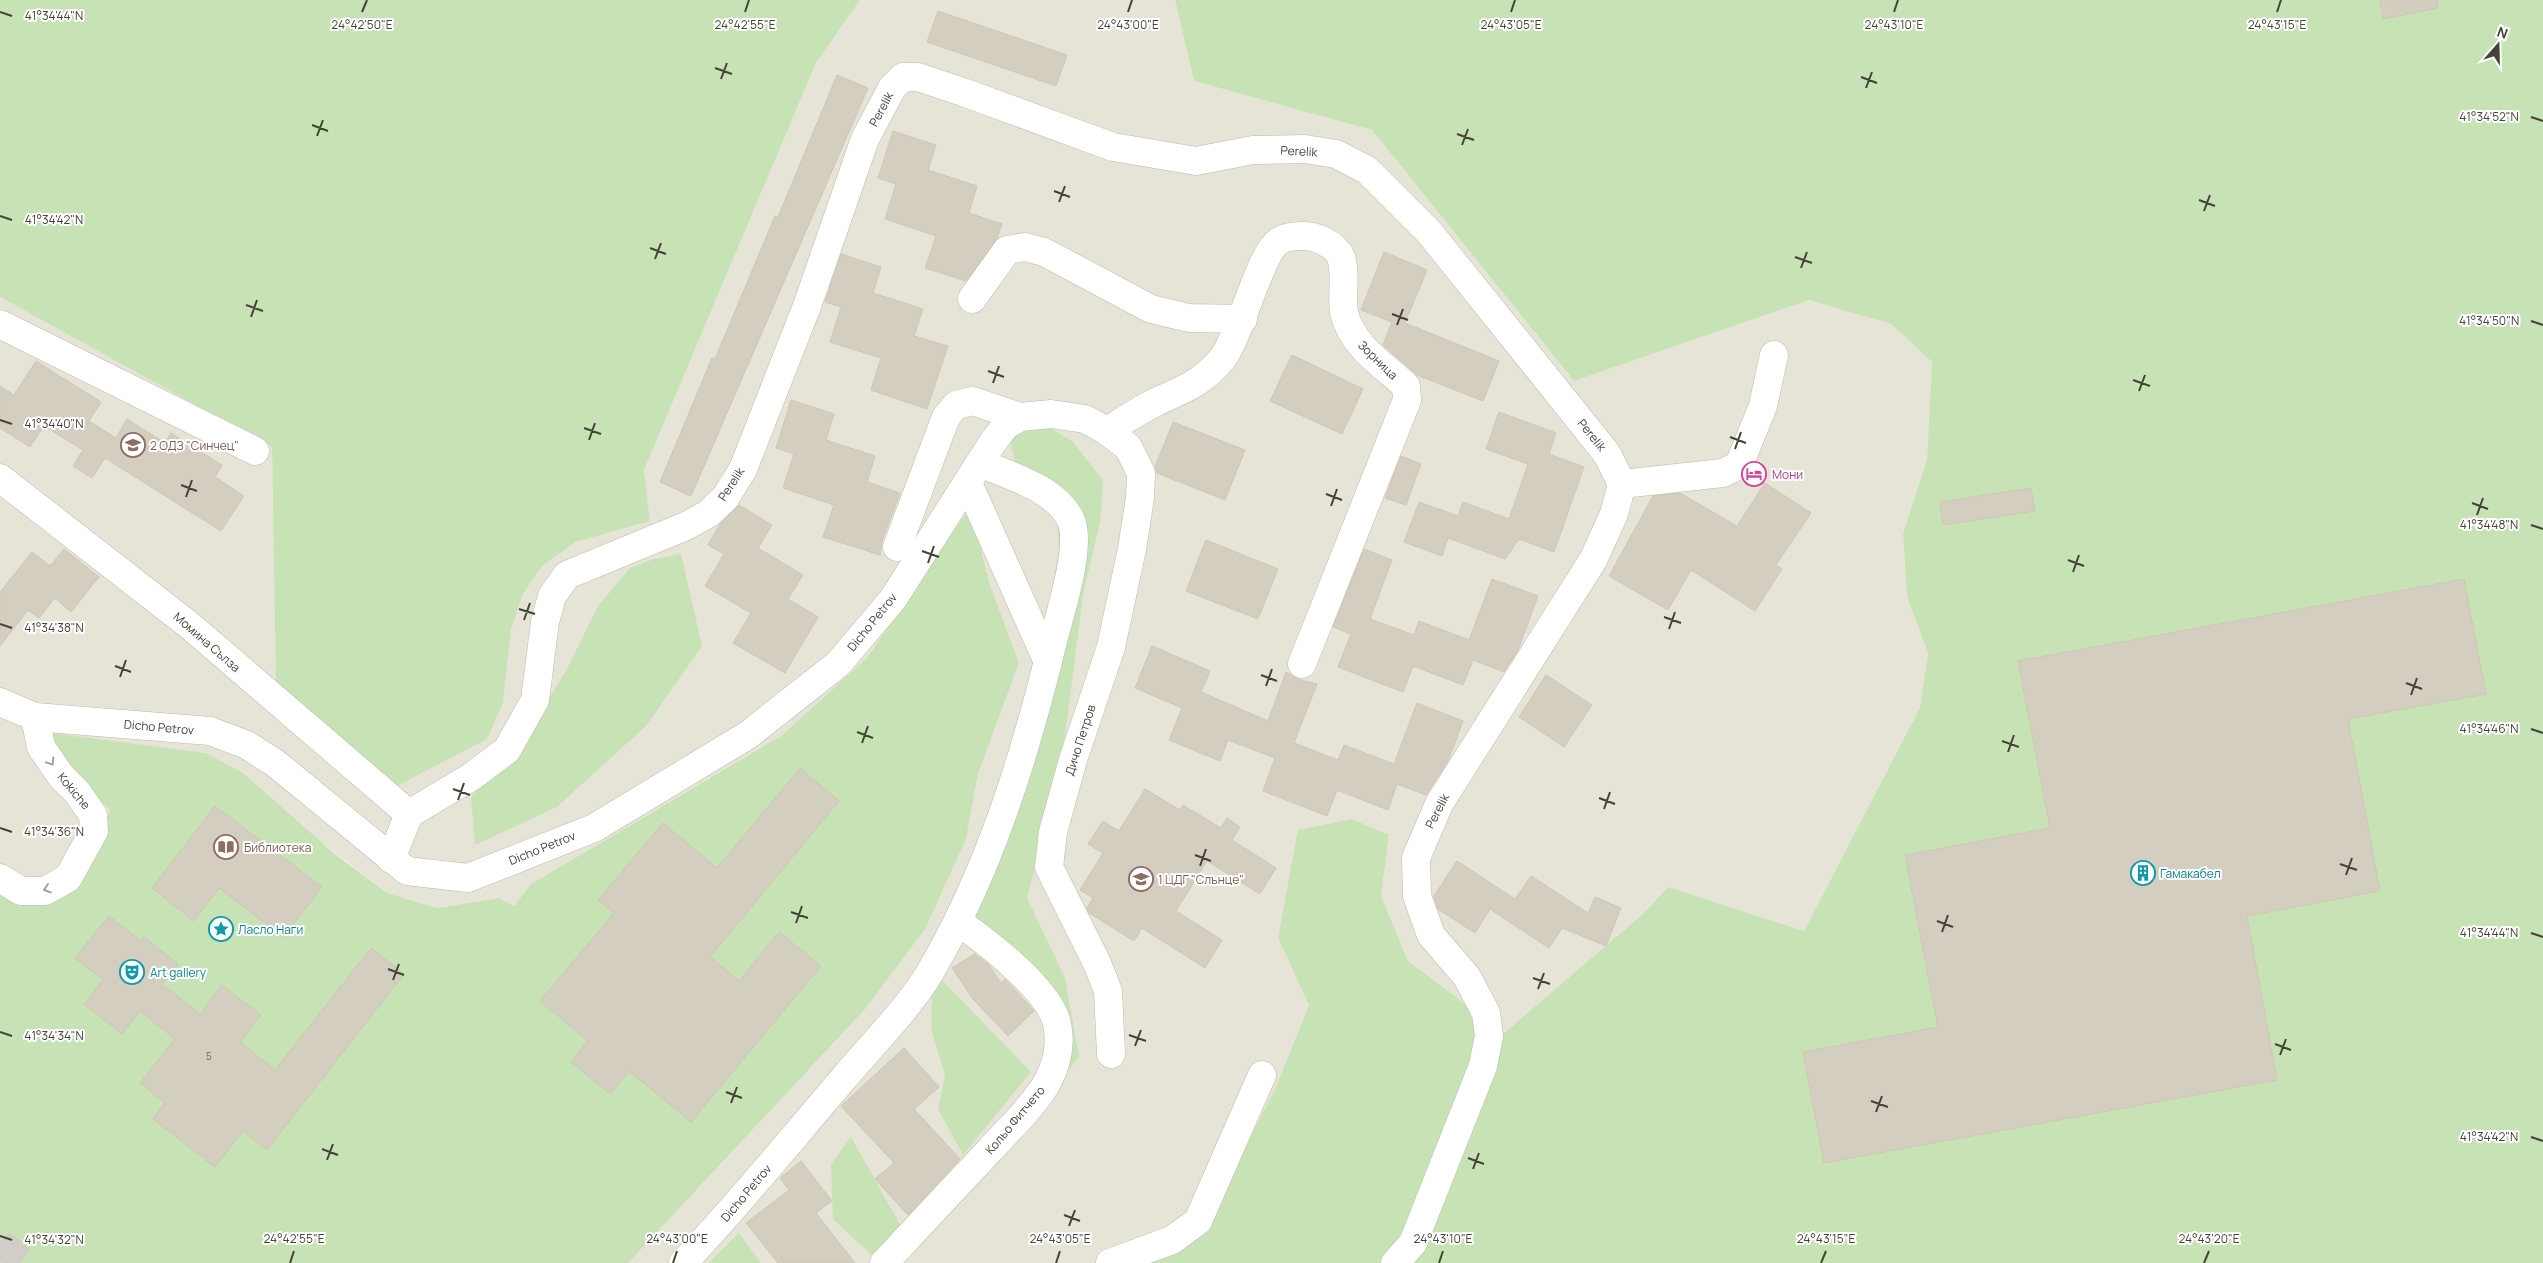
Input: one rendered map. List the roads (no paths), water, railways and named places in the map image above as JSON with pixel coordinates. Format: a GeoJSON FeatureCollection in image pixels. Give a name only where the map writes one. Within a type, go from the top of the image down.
{"type":"FeatureCollection","features":[{"type":"Feature","properties":{"kind":"street","name":"Perelik"},"geometry":{"type":"LineString","coordinates":[[409,814],[471,778],[507,750],[535,700],[545,622],[552,596],[567,575],[686,526],[708,514],[725,498],[743,469],[807,306],[865,139],[892,88],[903,77],[918,78],[936,83],[1113,147],[1196,161],[1253,150],[1305,149],[1336,154],[1367,170],[1430,232],[1607,454],[1622,484],[1614,514],[1593,560],[1439,804],[1416,858],[1416,896],[1432,935],[1467,977],[1486,1013],[1489,1036],[1483,1066],[1415,1253],[1395,1263]]}},
{"type":"Feature","properties":{"kind":"street","name":"Зорница"},"geometry":{"type":"LineString","coordinates":[[1107,431],[1155,403],[1196,385],[1222,358],[1243,320],[1265,260],[1278,242],[1293,236],[1311,236],[1325,242],[1339,254],[1343,267],[1344,312],[1352,334],[1360,344],[1406,386],[1407,400],[1302,664]]}},
{"type":"Feature","properties":{"kind":"street"},"geometry":{"type":"LineString","coordinates":[[972,299],[1007,250],[1025,247],[1044,252],[1151,309],[1189,318],[1243,320]]}},
{"type":"Feature","properties":{"kind":"street"},"geometry":{"type":"LineString","coordinates":[[0,324],[255,451]]}},
{"type":"Feature","properties":{"kind":"street"},"geometry":{"type":"LineString","coordinates":[[1622,484],[1724,473],[1739,465],[1763,406],[1774,355]]}},
{"type":"Feature","properties":{"kind":"street"},"geometry":{"type":"LineString","coordinates":[[897,547],[946,418],[956,405],[973,401],[1020,418],[1052,414],[1085,419],[1107,431]]}},
{"type":"Feature","properties":{"kind":"street","name":"Dicho Petrov"},"geometry":{"type":"LineString","coordinates":[[0,702],[35,716],[210,731],[247,745],[275,762],[407,871],[468,878],[594,828],[748,735],[838,664],[892,599],[1006,425],[1020,418]]}},
{"type":"Feature","properties":{"kind":"street","name":"Дичо Петров"},"geometry":{"type":"LineString","coordinates":[[1107,431],[1128,447],[1141,473],[1140,498],[1132,549],[1111,646],[1073,760],[1052,832],[1049,867],[1097,963],[1108,991],[1110,1054]]}},
{"type":"Feature","properties":{"kind":"street"},"geometry":{"type":"LineString","coordinates":[[974,473],[1048,662]]}},
{"type":"Feature","properties":{"kind":"street","name":"Dicho Petrov"},"geometry":{"type":"LineString","coordinates":[[683,1263],[717,1228],[889,1025],[927,977],[958,922],[1007,802],[1048,662],[1074,552],[1071,520],[1052,495],[974,473]]}},
{"type":"Feature","properties":{"kind":"street","name":"Момина Сълза"},"geometry":{"type":"LineString","coordinates":[[0,478],[189,626],[409,814]]}},
{"type":"Feature","properties":{"kind":"street","name":"Kokiche"},"geometry":{"type":"LineString","coordinates":[[0,878],[21,891],[45,891],[68,878],[94,831],[93,815],[61,776],[41,747],[35,716]]}},
{"type":"Feature","properties":{"kind":"street"},"geometry":{"type":"LineString","coordinates":[[391,859],[409,814]]}},
{"type":"Feature","properties":{"kind":"street","name":"Кольо Фитчето"},"geometry":{"type":"LineString","coordinates":[[884,1263],[1023,1114],[1045,1086],[1056,1062],[1059,1047],[1057,1023],[1040,992],[985,940],[958,922]]}},
{"type":"Feature","properties":{"kind":"street"},"geometry":{"type":"LineString","coordinates":[[1110,1263],[1172,1240],[1198,1221],[1262,1075]]}},
{"type":"Feature","properties":{"kind":"tunnel"},"geometry":{"type":"LineString","coordinates":[[0,1243],[25,1263]]}},
{"type":"Feature","properties":{"kind":"place","name":"2 ОДЗ \"Синчец\""},"geometry":{"type":"Point","coordinates":[133,445]}},
{"type":"Feature","properties":{"kind":"place","name":"Мони"},"geometry":{"type":"Point","coordinates":[1754,474]}},
{"type":"Feature","properties":{"kind":"place","name":"Библиотека"},"geometry":{"type":"Point","coordinates":[226,847]}},
{"type":"Feature","properties":{"kind":"place","name":"Гамакабел"},"geometry":{"type":"Point","coordinates":[2143,873]}},
{"type":"Feature","properties":{"kind":"place","name":"1 ЦДГ \"Слънце\""},"geometry":{"type":"Point","coordinates":[1141,879]}},
{"type":"Feature","properties":{"kind":"place","name":"Ласло Наги"},"geometry":{"type":"Point","coordinates":[221,929]}},
{"type":"Feature","properties":{"kind":"place","name":"Art gallery"},"geometry":{"type":"Point","coordinates":[132,972]}}]}
